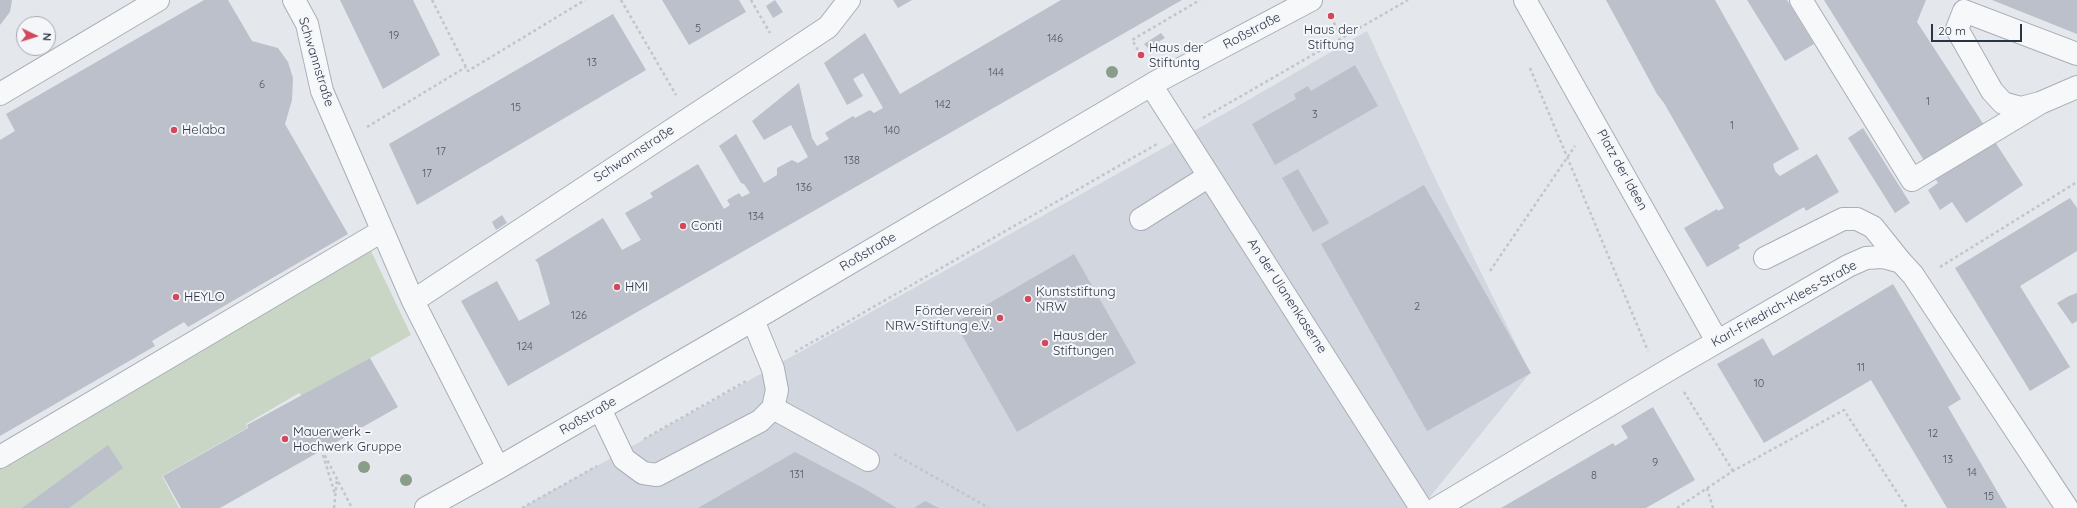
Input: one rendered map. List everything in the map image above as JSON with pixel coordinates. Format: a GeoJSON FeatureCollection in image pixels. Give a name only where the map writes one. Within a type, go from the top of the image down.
{"type":"FeatureCollection","features":[{"type":"Feature","properties":{"kind":"street"},"geometry":{"type":"LineString","coordinates":[[0,94],[158,0]]}},
{"type":"Feature","properties":{"kind":"street","name":"Schwannstraße"},"geometry":{"type":"LineString","coordinates":[[294,0],[307,24],[322,91],[382,231],[413,301],[498,468]]}},
{"type":"Feature","properties":{"kind":"street","name":"Schwannstraße"},"geometry":{"type":"LineString","coordinates":[[413,301],[828,27],[849,0]]}},
{"type":"Feature","properties":{"kind":"street","name":"Roßstraße"},"geometry":{"type":"LineString","coordinates":[[426,508],[498,468],[753,320],[1151,85],[1311,0]]}},
{"type":"Feature","properties":{"kind":"street","name":"Platz der Ideen"},"geometry":{"type":"LineString","coordinates":[[1525,0],[1717,341]]}},
{"type":"Feature","properties":{"kind":"street"},"geometry":{"type":"LineString","coordinates":[[1801,0],[1912,180],[2040,103],[2077,87]]}},
{"type":"Feature","properties":{"kind":"street"},"geometry":{"type":"LineString","coordinates":[[2040,103],[2021,108],[2003,103],[1992,91],[1957,29],[1964,11],[2077,54]]}},
{"type":"Feature","properties":{"kind":"street","name":"An der Ulanenkaserne"},"geometry":{"type":"LineString","coordinates":[[1151,85],[1421,508]]}},
{"type":"Feature","properties":{"kind":"street"},"geometry":{"type":"LineString","coordinates":[[1141,219],[1210,176]]}},
{"type":"Feature","properties":{"kind":"street"},"geometry":{"type":"LineString","coordinates":[[1765,258],[1843,219],[1857,218],[1873,227],[1917,281],[2067,508]]}},
{"type":"Feature","properties":{"kind":"street"},"geometry":{"type":"LineString","coordinates":[[0,457],[382,231]]}},
{"type":"Feature","properties":{"kind":"street","name":"Karl-Friedrich-Klees-Straße"},"geometry":{"type":"LineString","coordinates":[[1437,508],[1717,341],[1854,264],[1866,258],[1883,257],[1901,262]]}},
{"type":"Feature","properties":{"kind":"street"},"geometry":{"type":"LineString","coordinates":[[600,409],[624,459],[643,473],[657,475],[760,421],[773,408],[777,390],[772,366],[753,320]]}},
{"type":"Feature","properties":{"kind":"street"},"geometry":{"type":"LineString","coordinates":[[773,408],[868,460]]}},
{"type":"Feature","properties":{"kind":"path"},"geometry":{"type":"LineString","coordinates":[[432,0],[468,71],[585,0]]}},
{"type":"Feature","properties":{"kind":"path"},"geometry":{"type":"LineString","coordinates":[[621,0],[689,118]]}},
{"type":"Feature","properties":{"kind":"path"},"geometry":{"type":"LineString","coordinates":[[751,0],[783,56]]}},
{"type":"Feature","properties":{"kind":"path"},"geometry":{"type":"LineString","coordinates":[[1142,55],[1132,40],[1200,0]]}},
{"type":"Feature","properties":{"kind":"path"},"geometry":{"type":"LineString","coordinates":[[1212,112],[1408,0]]}},
{"type":"Feature","properties":{"kind":"path"},"geometry":{"type":"LineString","coordinates":[[1331,16],[1342,38]]}},
{"type":"Feature","properties":{"kind":"path"},"geometry":{"type":"LineString","coordinates":[[1527,62],[1664,373],[1733,471]]}},
{"type":"Feature","properties":{"kind":"path"},"geometry":{"type":"LineString","coordinates":[[344,140],[466,67]]}},
{"type":"Feature","properties":{"kind":"path"},"geometry":{"type":"LineString","coordinates":[[1490,270],[1568,156],[1595,122]]}},
{"type":"Feature","properties":{"kind":"path"},"geometry":{"type":"LineString","coordinates":[[522,508],[1159,143]]}},
{"type":"Feature","properties":{"kind":"path"},"geometry":{"type":"LineString","coordinates":[[1917,281],[2077,182]]}},
{"type":"Feature","properties":{"kind":"path"},"geometry":{"type":"LineString","coordinates":[[1677,508],[1733,471],[1844,410],[1907,508]]}},
{"type":"Feature","properties":{"kind":"path"},"geometry":{"type":"LineString","coordinates":[[868,460],[877,444],[990,508]]}},
{"type":"Feature","properties":{"kind":"path"},"geometry":{"type":"LineString","coordinates":[[335,494],[322,450],[352,508]]}},
{"type":"Feature","properties":{"kind":"path"},"geometry":{"type":"LineString","coordinates":[[334,508],[337,478]]}},
{"type":"Feature","properties":{"kind":"path"},"geometry":{"type":"LineString","coordinates":[[1707,488],[1713,508]]}},
{"type":"Feature","properties":{"kind":"shaded area"},"geometry":{"type":"Polygon","coordinates":[[[1367,31],[1434,176],[1530,373],[1421,508],[522,508],[1231,110],[1367,31]]]}},
{"type":"Feature","properties":{"kind":"green space"},"geometry":{"type":"Polygon","coordinates":[[[371,251],[411,335],[302,396],[299,393],[246,424],[247,428],[162,476],[179,508],[0,508],[0,464],[371,251]]]}},
{"type":"Feature","properties":{"kind":"building"},"geometry":{"type":"Polygon","coordinates":[[[0,0],[12,0],[10,12],[0,25],[0,0]]]}},
{"type":"Feature","properties":{"kind":"building"},"geometry":{"type":"Polygon","coordinates":[[[204,0],[228,0],[252,41],[278,48],[288,62],[293,78],[292,100],[285,124],[348,234],[188,327],[184,322],[152,341],[155,346],[0,436],[0,140],[15,131],[6,114],[204,0]]]}},
{"type":"Feature","properties":{"kind":"building"},"geometry":{"type":"Polygon","coordinates":[[[340,0],[413,0],[440,55],[383,89],[340,0]]]}},
{"type":"Feature","properties":{"kind":"building"},"geometry":{"type":"Polygon","coordinates":[[[662,0],[739,0],[746,12],[689,45],[662,0]]]}},
{"type":"Feature","properties":{"kind":"building"},"geometry":{"type":"Polygon","coordinates":[[[775,0],[783,12],[773,18],[766,6],[775,0]]]}},
{"type":"Feature","properties":{"kind":"building"},"geometry":{"type":"Polygon","coordinates":[[[893,0],[912,0],[898,8],[893,0]]]}},
{"type":"Feature","properties":{"kind":"building"},"geometry":{"type":"Polygon","coordinates":[[[1061,0],[1182,0],[508,386],[461,301],[497,281],[519,321],[550,304],[538,263],[535,260],[603,218],[622,250],[641,240],[625,213],[653,197],[650,193],[698,164],[724,209],[730,205],[727,200],[739,193],[742,197],[750,193],[744,184],[741,183],[719,146],[736,134],[764,183],[777,175],[777,168],[792,160],[798,163],[808,157],[791,125],[764,140],[752,121],[799,83],[812,138],[817,146],[829,139],[825,133],[853,116],[855,118],[870,110],[874,113],[883,108],[863,73],[853,79],[863,96],[847,105],[824,63],[865,33],[900,94],[1061,0]]]}},
{"type":"Feature","properties":{"kind":"building"},"geometry":{"type":"Polygon","coordinates":[[[1606,0],[1715,0],[1799,149],[1773,164],[1775,171],[1780,176],[1817,154],[1839,192],[1806,211],[1804,207],[1738,245],[1740,248],[1707,267],[1684,228],[1717,209],[1718,211],[1724,208],[1664,103],[1657,94],[1606,0]]]}},
{"type":"Feature","properties":{"kind":"building"},"geometry":{"type":"Polygon","coordinates":[[[1747,0],[1787,0],[1814,44],[1785,61],[1747,0]]]}},
{"type":"Feature","properties":{"kind":"building"},"geometry":{"type":"Polygon","coordinates":[[[1824,0],[1926,0],[1917,22],[2023,185],[1966,223],[1952,202],[1940,210],[1928,190],[1938,183],[1824,0]]]}},
{"type":"Feature","properties":{"kind":"building"},"geometry":{"type":"Polygon","coordinates":[[[1992,0],[2077,0],[2077,34],[1992,0]]]}},
{"type":"Feature","properties":{"kind":"building"},"geometry":{"type":"Polygon","coordinates":[[[613,14],[646,70],[417,205],[389,144],[613,14]]]}},
{"type":"Feature","properties":{"kind":"building"},"geometry":{"type":"Polygon","coordinates":[[[1161,33],[1165,38],[1148,48],[1144,44],[1161,33]]]}},
{"type":"Feature","properties":{"kind":"building"},"geometry":{"type":"Polygon","coordinates":[[[1355,65],[1378,106],[1275,165],[1252,124],[1296,99],[1294,94],[1308,86],[1311,91],[1355,65]]]}},
{"type":"Feature","properties":{"kind":"building"},"geometry":{"type":"Polygon","coordinates":[[[1863,128],[1910,203],[1895,213],[1848,138],[1863,128]]]}},
{"type":"Feature","properties":{"kind":"building"},"geometry":{"type":"Polygon","coordinates":[[[1298,169],[1329,223],[1313,232],[1282,178],[1298,169]]]}},
{"type":"Feature","properties":{"kind":"building"},"geometry":{"type":"Polygon","coordinates":[[[1424,185],[1531,373],[1427,431],[1321,244],[1424,185]]]}},
{"type":"Feature","properties":{"kind":"building"},"geometry":{"type":"Polygon","coordinates":[[[2070,198],[2077,208],[2077,251],[2020,286],[2070,367],[2030,391],[1955,268],[2070,198]]]}},
{"type":"Feature","properties":{"kind":"building"},"geometry":{"type":"Polygon","coordinates":[[[502,215],[507,223],[496,230],[492,222],[502,215]]]}},
{"type":"Feature","properties":{"kind":"building","name":"Haus der Stiftungen"},"geometry":{"type":"Polygon","coordinates":[[[1074,254],[1136,363],[1017,432],[955,323],[1074,254]]]}},
{"type":"Feature","properties":{"kind":"building"},"geometry":{"type":"Polygon","coordinates":[[[1893,284],[1961,399],[1948,407],[2007,508],[1947,508],[1871,380],[1764,443],[1717,364],[1763,338],[1773,356],[1893,284]]]}},
{"type":"Feature","properties":{"kind":"building"},"geometry":{"type":"Polygon","coordinates":[[[2077,293],[2077,321],[2072,324],[2057,303],[2077,293]]]}},
{"type":"Feature","properties":{"kind":"building","name":"Mauerwerk – Hochwerk Gruppe"},"geometry":{"type":"Polygon","coordinates":[[[370,358],[398,407],[220,508],[181,508],[163,476],[248,428],[247,425],[370,358]]]}},
{"type":"Feature","properties":{"kind":"building"},"geometry":{"type":"Polygon","coordinates":[[[1653,407],[1695,480],[1646,508],[1501,508],[1613,443],[1615,446],[1628,438],[1621,426],[1653,407]]]}},
{"type":"Feature","properties":{"kind":"building"},"geometry":{"type":"Polygon","coordinates":[[[108,445],[123,468],[69,508],[22,508],[108,445]]]}},
{"type":"Feature","properties":{"kind":"building"},"geometry":{"type":"Polygon","coordinates":[[[795,452],[865,489],[897,508],[698,508],[795,452]]]}},
{"type":"Feature","properties":{"kind":"building"},"geometry":{"type":"Polygon","coordinates":[[[925,501],[939,508],[914,508],[925,501]]]}},
{"type":"Feature","properties":{"kind":"place","name":"Haus der Stiftung"},"geometry":{"type":"Point","coordinates":[1331,16]}},
{"type":"Feature","properties":{"kind":"place","name":"Haus der Stiftuntg"},"geometry":{"type":"Point","coordinates":[1141,55]}},
{"type":"Feature","properties":{"kind":"place","name":"Helaba"},"geometry":{"type":"Point","coordinates":[174,130]}},
{"type":"Feature","properties":{"kind":"place","name":"Conti"},"geometry":{"type":"Point","coordinates":[683,226]}},
{"type":"Feature","properties":{"kind":"place","name":"HMI"},"geometry":{"type":"Point","coordinates":[617,287]}},
{"type":"Feature","properties":{"kind":"place","name":"HEYLO"},"geometry":{"type":"Point","coordinates":[176,297]}},
{"type":"Feature","properties":{"kind":"place","name":"Kunststiftung NRW"},"geometry":{"type":"Point","coordinates":[1028,299]}},
{"type":"Feature","properties":{"kind":"place","name":"Förderverein NRW-Stiftung e.V."},"geometry":{"type":"Point","coordinates":[1000,318]}},
{"type":"Feature","properties":{"kind":"place","name":"Haus der Stiftungen"},"geometry":{"type":"Point","coordinates":[1045,343]}},
{"type":"Feature","properties":{"kind":"place","name":"Mauerwerk – Hochwerk Gruppe"},"geometry":{"type":"Point","coordinates":[285,439]}}]}
